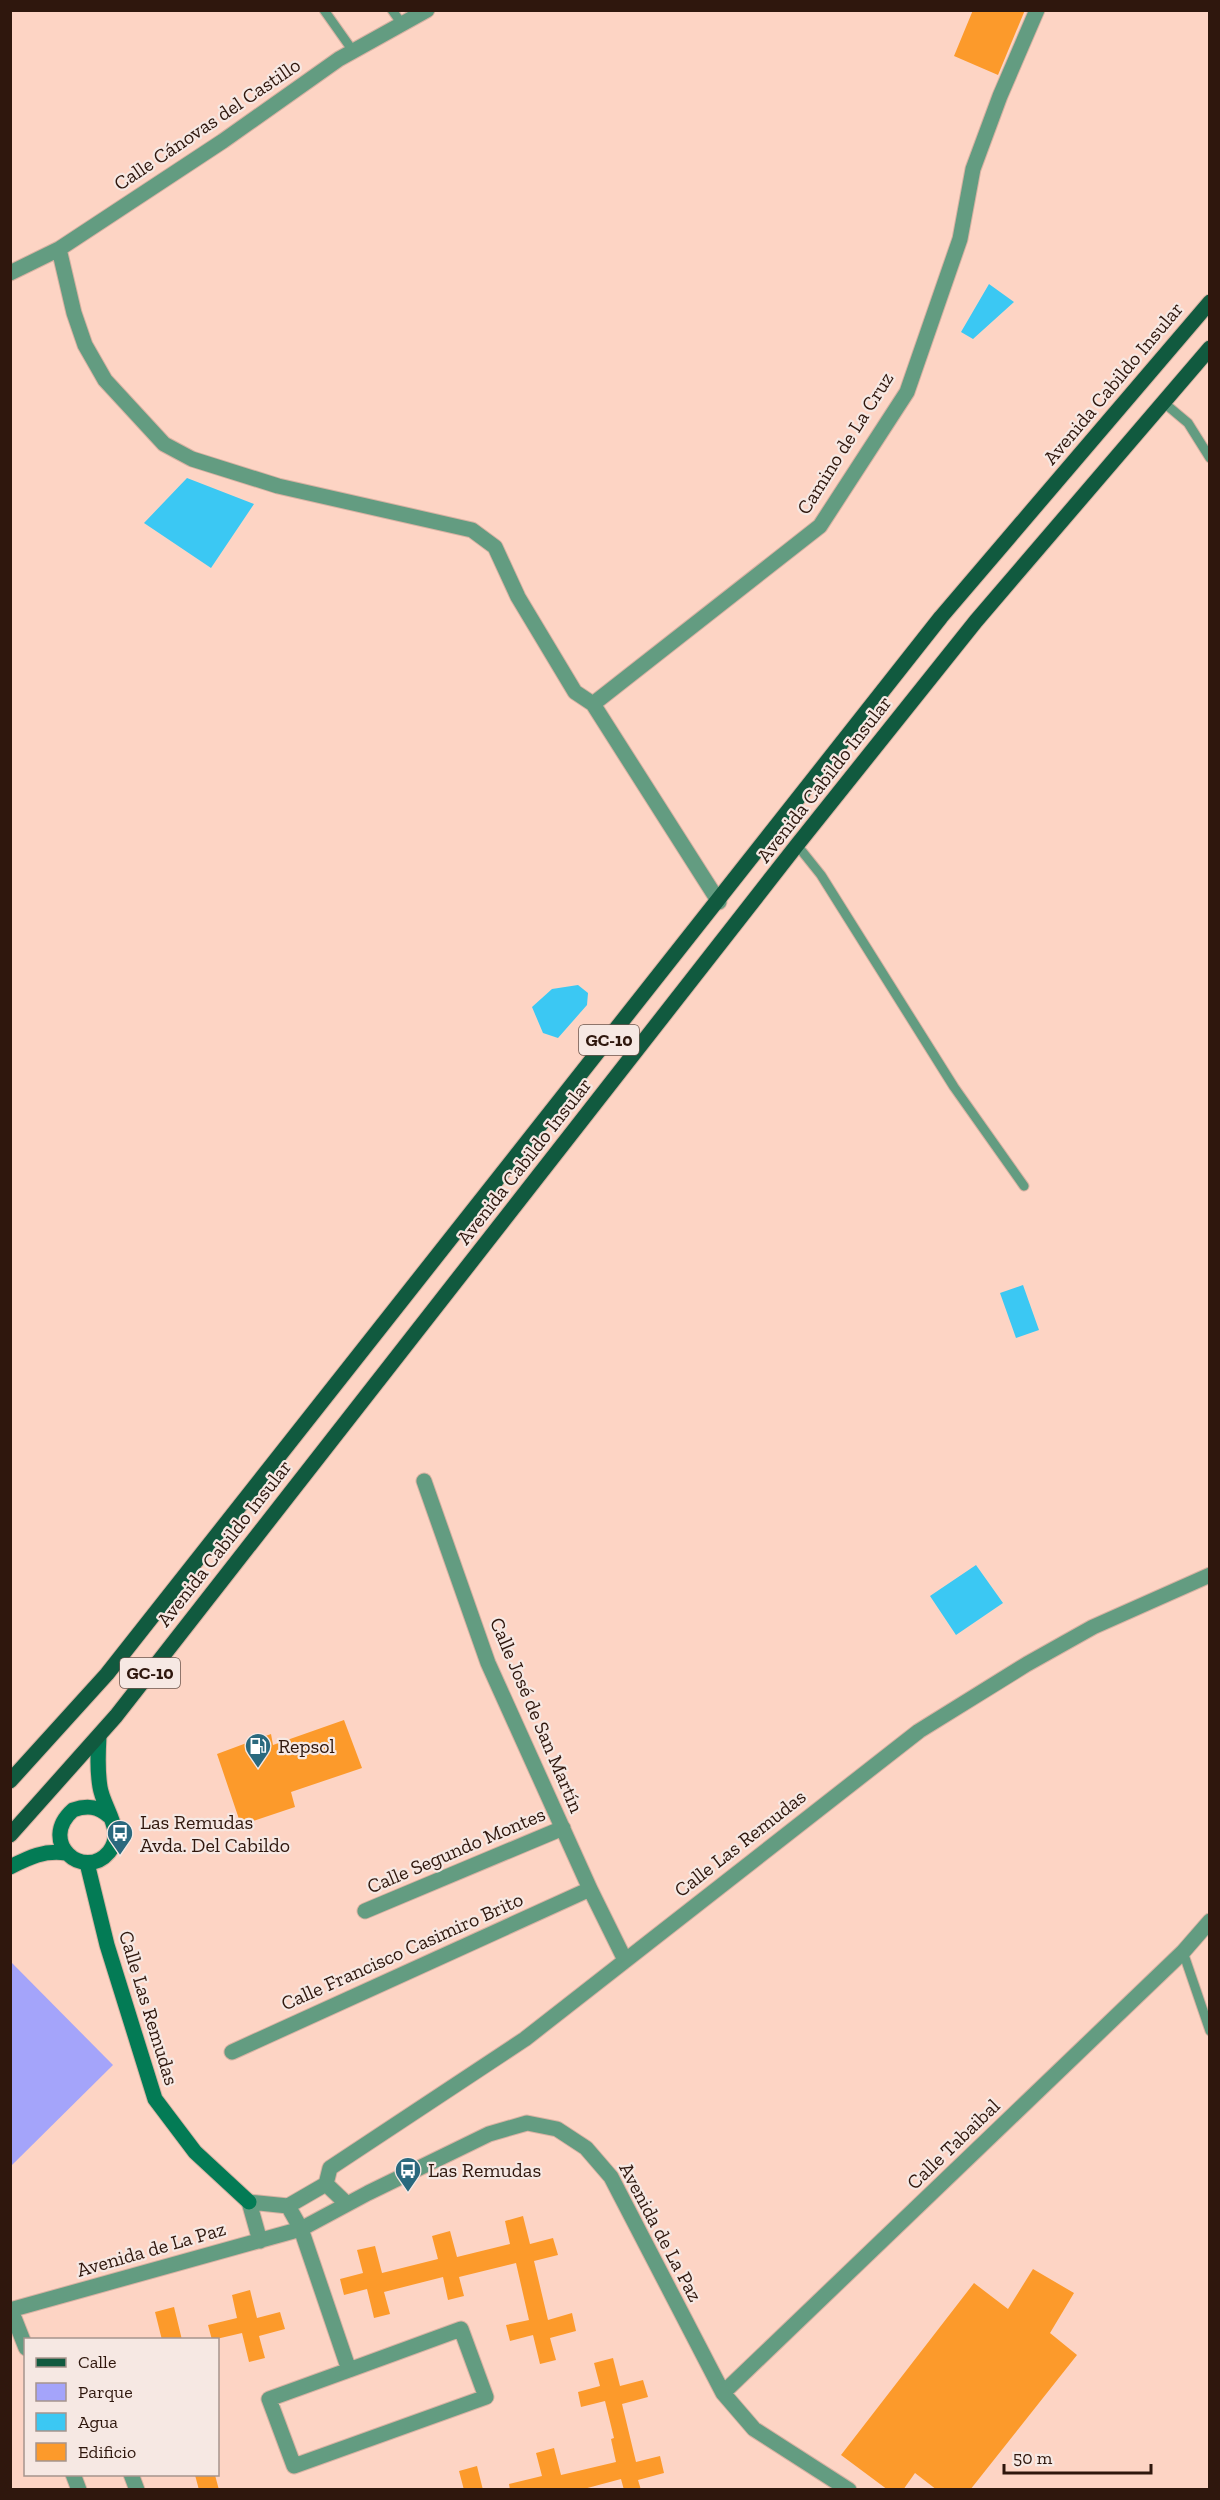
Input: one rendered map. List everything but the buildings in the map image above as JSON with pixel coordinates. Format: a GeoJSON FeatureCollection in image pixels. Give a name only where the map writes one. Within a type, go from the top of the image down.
{"type":"FeatureCollection","features":[{"type":"Feature","properties":{"kind":"main road","name":"Avenida Cabildo Insular"},"geometry":{"type":"LineString","coordinates":[[10,1781],[107,1674],[941,617],[1209,302]]}},
{"type":"Feature","properties":{"kind":"main road","name":"Avenida Cabildo Insular"},"geometry":{"type":"LineString","coordinates":[[10,1835],[99,1736],[797,845],[976,621],[1209,348]]}},
{"type":"Feature","properties":{"kind":"street","name":"Calle Cánovas del Castillo"},"geometry":{"type":"LineString","coordinates":[[10,273],[59,249],[352,51],[427,10]]}},
{"type":"Feature","properties":{"kind":"street","name":"Camino de La Cruz"},"geometry":{"type":"LineString","coordinates":[[593,704],[820,526],[907,392],[960,239],[973,169],[1000,96],[1037,10]]}},
{"type":"Feature","properties":{"kind":"street"},"geometry":{"type":"LineString","coordinates":[[59,249],[74,313],[86,345],[105,380],[164,444],[192,459],[278,486],[472,530],[495,548],[518,597],[575,693],[593,704],[718,902]]}},
{"type":"Feature","properties":{"kind":"street","name":"Calle José de San Martín"},"geometry":{"type":"LineString","coordinates":[[424,1481],[488,1663],[590,1889],[625,1960]]}},
{"type":"Feature","properties":{"kind":"street","name":"Calle Las Remudas"},"geometry":{"type":"LineString","coordinates":[[288,2206],[326,2184],[330,2168],[525,2039],[919,1731],[1027,1664],[1093,1627],[1209,1575]]}},
{"type":"Feature","properties":{"kind":"street"},"geometry":{"type":"LineString","coordinates":[[10,1867],[33,1855],[52,1851],[66,1853],[76,1860],[87,1863],[99,1860],[108,1853],[114,1843],[115,1829],[100,1791],[97,1766],[99,1736]]}},
{"type":"Feature","properties":{"kind":"street"},"geometry":{"type":"LineString","coordinates":[[66,1853],[58,1835],[60,1825],[73,1810],[92,1806],[109,1816]]}},
{"type":"Feature","properties":{"kind":"street","name":"Calle Segundo Montes"},"geometry":{"type":"LineString","coordinates":[[365,1911],[563,1828]]}},
{"type":"Feature","properties":{"kind":"street","name":"Calle Las Remudas"},"geometry":{"type":"LineString","coordinates":[[87,1863],[107,1945],[155,2099],[195,2152],[249,2202]]}},
{"type":"Feature","properties":{"kind":"street","name":"Calle Francisco Casimiro Brito"},"geometry":{"type":"LineString","coordinates":[[232,2052],[590,1889]]}},
{"type":"Feature","properties":{"kind":"street","name":"Calle Tabaibal"},"geometry":{"type":"LineString","coordinates":[[723,2393],[1183,1952],[1209,1921]]}},
{"type":"Feature","properties":{"kind":"street","name":"Avenida de La Paz"},"geometry":{"type":"LineString","coordinates":[[11,2310],[301,2229],[489,2134],[526,2123],[557,2129],[586,2148],[611,2177],[723,2393],[754,2429],[849,2490]]}},
{"type":"Feature","properties":{"kind":"street"},"geometry":{"type":"LineString","coordinates":[[326,2184],[347,2204]]}},
{"type":"Feature","properties":{"kind":"street"},"geometry":{"type":"LineString","coordinates":[[260,2241],[249,2202],[288,2206],[301,2229],[349,2370]]}},
{"type":"Feature","properties":{"kind":"street"},"geometry":{"type":"LineString","coordinates":[[11,2310],[24,2343]]}},
{"type":"Feature","properties":{"kind":"street"},"geometry":{"type":"LineString","coordinates":[[461,2329],[486,2397],[294,2466],[270,2399],[349,2370],[461,2329]]}},
{"type":"Feature","properties":{"kind":"street"},"geometry":{"type":"LineString","coordinates":[[73,2476],[79,2490]]}},
{"type":"Feature","properties":{"kind":"street"},"geometry":{"type":"LineString","coordinates":[[131,2476],[137,2490]]}},
{"type":"Feature","properties":{"kind":"lane"},"geometry":{"type":"LineString","coordinates":[[324,10],[352,51]]}},
{"type":"Feature","properties":{"kind":"lane"},"geometry":{"type":"LineString","coordinates":[[392,10],[406,22]]}},
{"type":"Feature","properties":{"kind":"lane"},"geometry":{"type":"LineString","coordinates":[[1163,402],[1188,423],[1209,458]]}},
{"type":"Feature","properties":{"kind":"lane"},"geometry":{"type":"LineString","coordinates":[[797,845],[821,875],[954,1087],[1024,1186]]}},
{"type":"Feature","properties":{"kind":"lane"},"geometry":{"type":"LineString","coordinates":[[1183,1952],[1209,2031]]}},
{"type":"Feature","properties":{"kind":"green space"},"geometry":{"type":"Polygon","coordinates":[[[11,1962],[113,2065],[11,2166],[11,1962]]]}},
{"type":"Feature","properties":{"kind":"water"},"geometry":{"type":"Polygon","coordinates":[[[989,284],[1014,302],[973,339],[961,332],[989,284]]]}},
{"type":"Feature","properties":{"kind":"water"},"geometry":{"type":"Polygon","coordinates":[[[187,478],[254,504],[211,568],[144,523],[187,478]]]}},
{"type":"Feature","properties":{"kind":"water"},"geometry":{"type":"Polygon","coordinates":[[[578,985],[588,993],[587,1005],[558,1038],[543,1033],[532,1007],[552,989],[578,985]]]}},
{"type":"Feature","properties":{"kind":"water"},"geometry":{"type":"Polygon","coordinates":[[[1023,1285],[1039,1330],[1016,1338],[1000,1293],[1023,1285]]]}},
{"type":"Feature","properties":{"kind":"water"},"geometry":{"type":"Polygon","coordinates":[[[976,1565],[1003,1603],[956,1635],[930,1596],[976,1565]]]}},
{"type":"Feature","properties":{"kind":"place","name":"Repsol"},"geometry":{"type":"Point","coordinates":[258,1769]}},
{"type":"Feature","properties":{"kind":"place","name":"Las Remudas Avda. Del Cabildo"},"geometry":{"type":"Point","coordinates":[120,1856]}},
{"type":"Feature","properties":{"kind":"place","name":"Las Remudas"},"geometry":{"type":"Point","coordinates":[408,2193]}}]}
